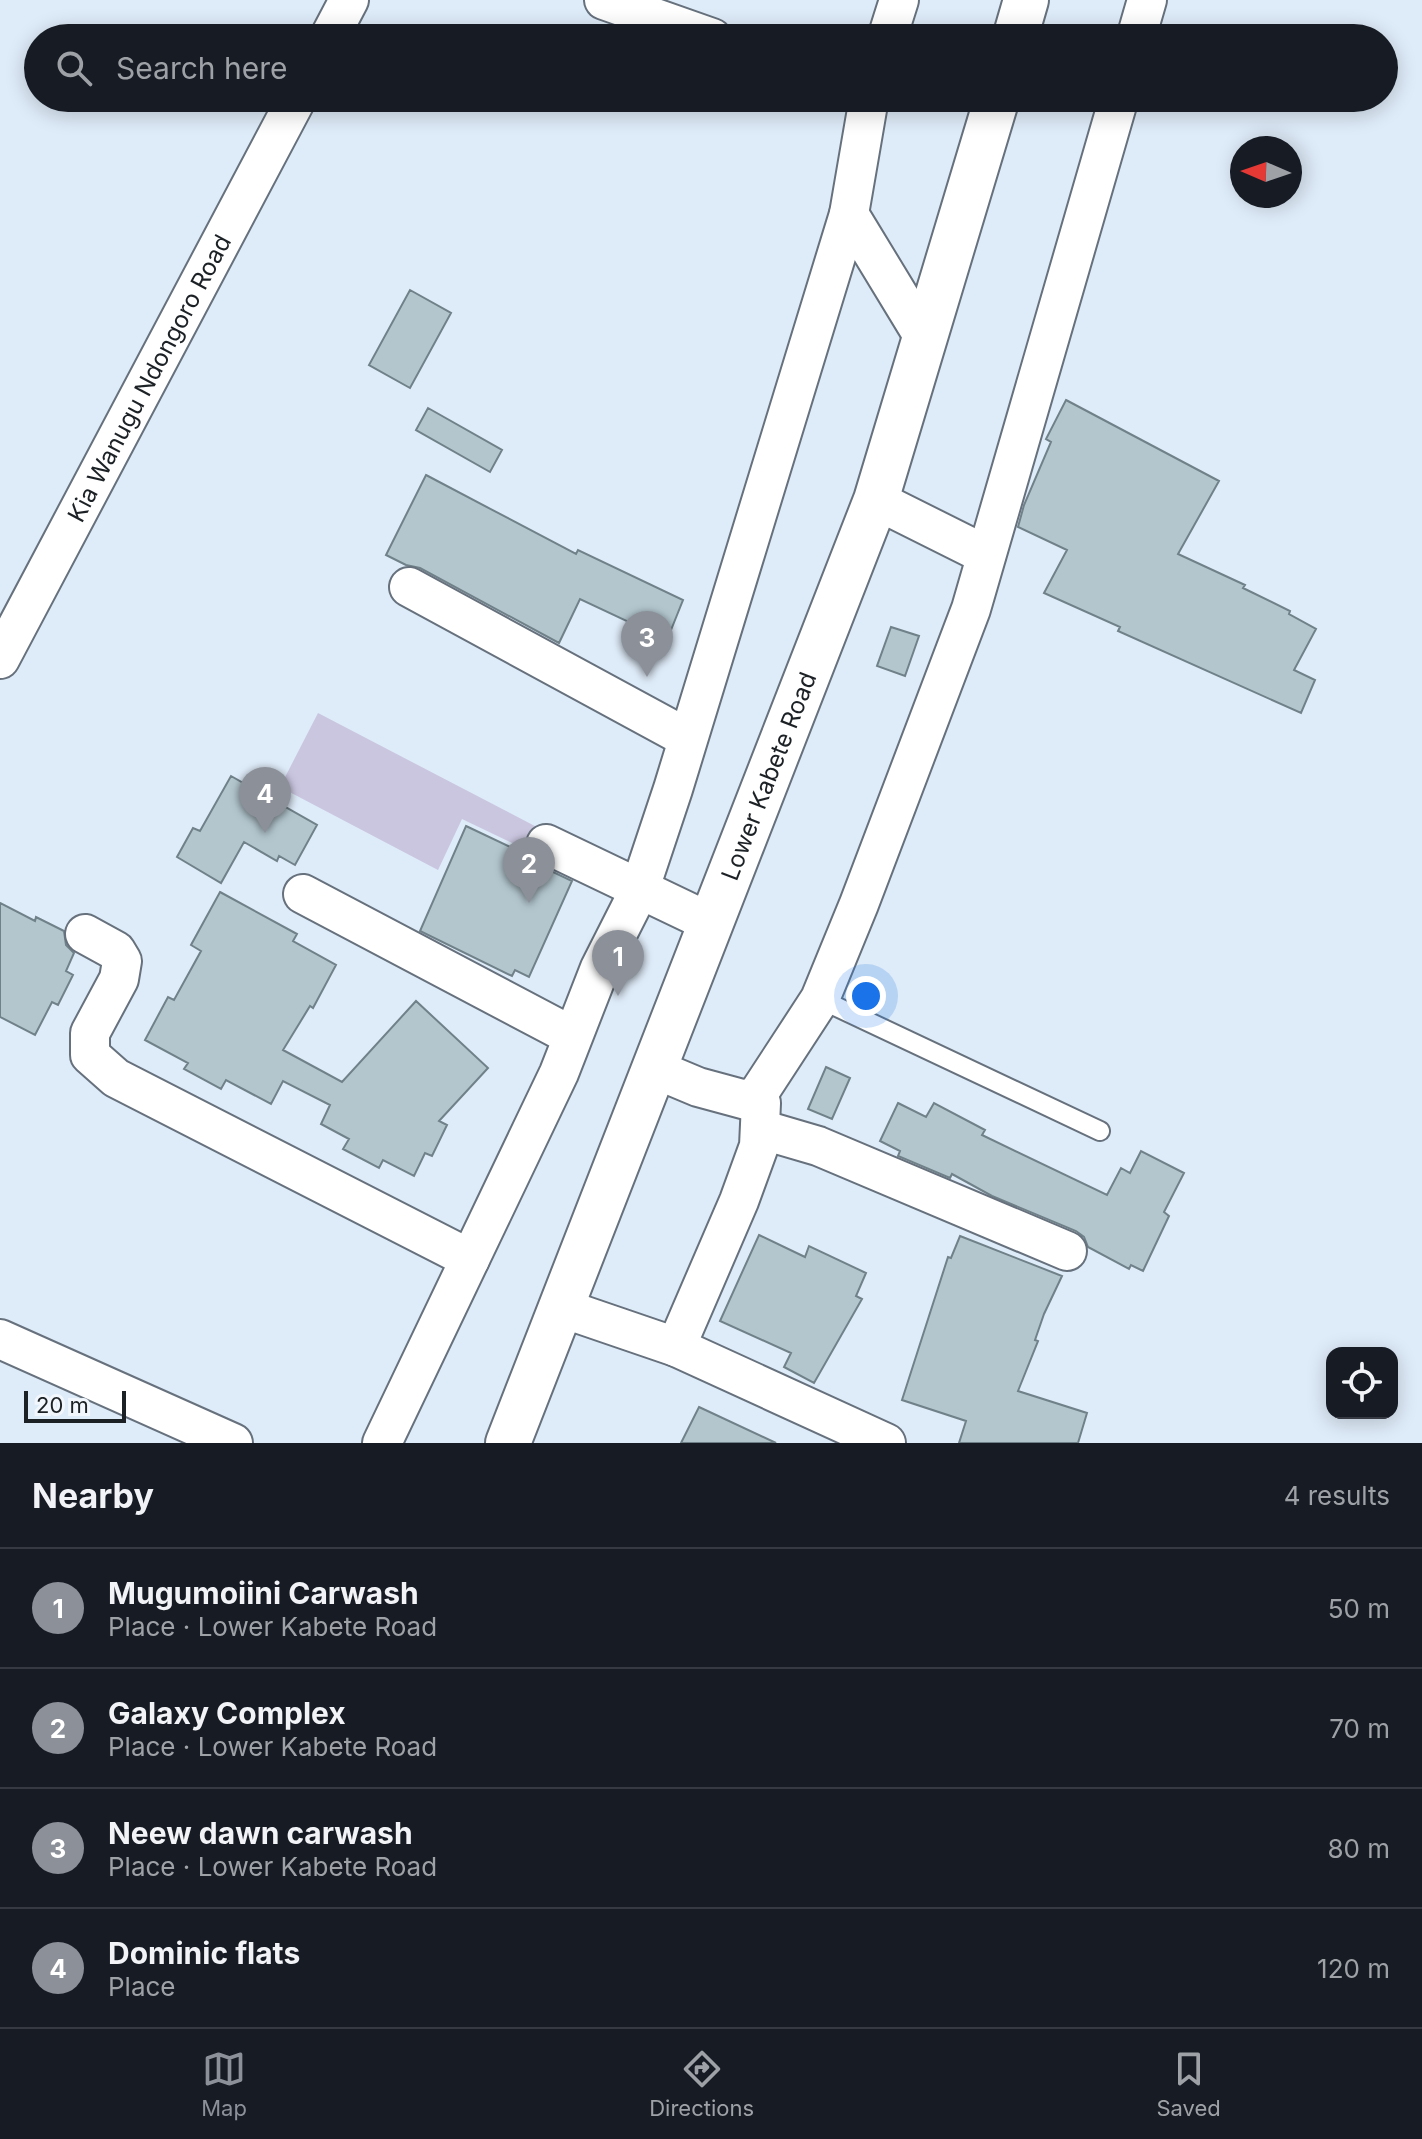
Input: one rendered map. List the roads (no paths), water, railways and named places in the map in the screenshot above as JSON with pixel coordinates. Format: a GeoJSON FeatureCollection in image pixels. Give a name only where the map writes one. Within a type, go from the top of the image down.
{"type":"FeatureCollection","features":[{"type":"Feature","properties":{"kind":"main road"},"geometry":{"type":"LineString","coordinates":[[1019,24],[1026,0]]}},
{"type":"Feature","properties":{"kind":"main road","name":"Lower Kabete Road"},"geometry":{"type":"LineString","coordinates":[[508,1443],[876,500],[993,112]]}},
{"type":"Feature","properties":{"kind":"street"},"geometry":{"type":"LineString","coordinates":[[336,24],[349,0]]}},
{"type":"Feature","properties":{"kind":"street"},"geometry":{"type":"LineString","coordinates":[[604,0],[672,24]]}},
{"type":"Feature","properties":{"kind":"street"},"geometry":{"type":"LineString","coordinates":[[891,24],[899,0]]}},
{"type":"Feature","properties":{"kind":"street"},"geometry":{"type":"LineString","coordinates":[[1140,24],[1147,0]]}},
{"type":"Feature","properties":{"kind":"street","name":"Kia Wanugu Ndongoro Road"},"geometry":{"type":"LineString","coordinates":[[0,659],[290,112]]}},
{"type":"Feature","properties":{"kind":"street"},"geometry":{"type":"LineString","coordinates":[[382,1443],[559,1073],[600,968],[639,891],[849,214],[867,112]]}},
{"type":"Feature","properties":{"kind":"street"},"geometry":{"type":"LineString","coordinates":[[655,1069],[698,1087],[746,1100],[758,1094],[820,999],[971,609],[1115,112]]}},
{"type":"Feature","properties":{"kind":"street"},"geometry":{"type":"LineString","coordinates":[[849,214],[925,339]]}},
{"type":"Feature","properties":{"kind":"street"},"geometry":{"type":"LineString","coordinates":[[876,500],[986,555]]}},
{"type":"Feature","properties":{"kind":"street"},"geometry":{"type":"LineString","coordinates":[[409,587],[687,738]]}},
{"type":"Feature","properties":{"kind":"street"},"geometry":{"type":"LineString","coordinates":[[546,844],[711,923]]}},
{"type":"Feature","properties":{"kind":"street"},"geometry":{"type":"LineString","coordinates":[[303,894],[572,1036]]}},
{"type":"Feature","properties":{"kind":"street"},"geometry":{"type":"LineString","coordinates":[[85,934],[116,951],[122,961],[119,979],[90,1033],[90,1055],[116,1078],[470,1259]]}},
{"type":"Feature","properties":{"kind":"street"},"geometry":{"type":"LineString","coordinates":[[676,1347],[739,1201],[759,1146],[762,1088]]}},
{"type":"Feature","properties":{"kind":"street"},"geometry":{"type":"LineString","coordinates":[[760,1129],[833,1152],[1067,1251]]}},
{"type":"Feature","properties":{"kind":"street"},"geometry":{"type":"LineString","coordinates":[[562,1308],[676,1347],[886,1443]]}},
{"type":"Feature","properties":{"kind":"street"},"geometry":{"type":"LineString","coordinates":[[0,1339],[233,1443]]}},
{"type":"Feature","properties":{"kind":"lane"},"geometry":{"type":"LineString","coordinates":[[820,999],[1100,1131]]}},
{"type":"Feature","properties":{"kind":"place","name":"Neew dawn carwash"},"geometry":{"type":"Point","coordinates":[647,677]}},
{"type":"Feature","properties":{"kind":"place","name":"Dominic flats"},"geometry":{"type":"Point","coordinates":[265,833]}},
{"type":"Feature","properties":{"kind":"place","name":"Galaxy Complex"},"geometry":{"type":"Point","coordinates":[529,903]}},
{"type":"Feature","properties":{"kind":"place","name":"Mugumoiini Carwash"},"geometry":{"type":"Point","coordinates":[618,996]}}]}
